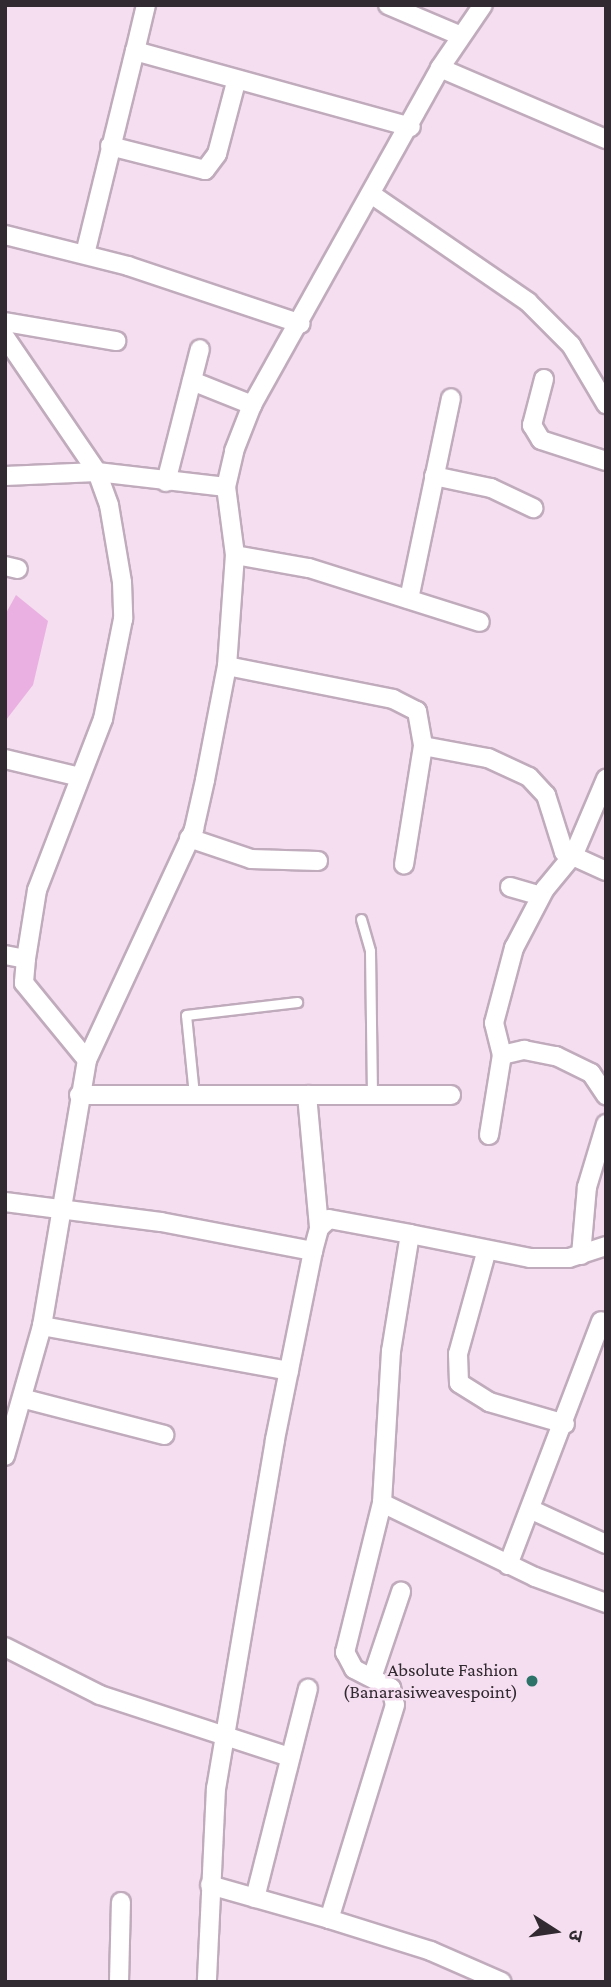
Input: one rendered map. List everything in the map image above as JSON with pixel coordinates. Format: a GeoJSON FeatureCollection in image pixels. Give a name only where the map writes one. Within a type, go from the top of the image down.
{"type":"FeatureCollection","features":[{"type":"Feature","properties":{"kind":"street"},"geometry":{"type":"LineString","coordinates":[[85,254],[146,5]]}},
{"type":"Feature","properties":{"kind":"street"},"geometry":{"type":"LineString","coordinates":[[388,5],[461,36]]}},
{"type":"Feature","properties":{"kind":"street"},"geometry":{"type":"LineString","coordinates":[[5,1456],[25,1399],[42,1326],[87,1060],[189,838],[227,666],[235,555],[226,487],[253,405],[411,127],[440,68],[483,5]]}},
{"type":"Feature","properties":{"kind":"street"},"geometry":{"type":"LineString","coordinates":[[135,51],[236,82],[411,127]]}},
{"type":"Feature","properties":{"kind":"street"},"geometry":{"type":"LineString","coordinates":[[440,68],[606,139]]}},
{"type":"Feature","properties":{"kind":"street"},"geometry":{"type":"LineString","coordinates":[[110,146],[205,170],[217,154],[236,82]]}},
{"type":"Feature","properties":{"kind":"street"},"geometry":{"type":"LineString","coordinates":[[372,194],[528,302],[571,345],[606,404]]}},
{"type":"Feature","properties":{"kind":"street"},"geometry":{"type":"LineString","coordinates":[[5,235],[85,254],[300,324]]}},
{"type":"Feature","properties":{"kind":"street"},"geometry":{"type":"LineString","coordinates":[[5,322],[116,341]]}},
{"type":"Feature","properties":{"kind":"street"},"geometry":{"type":"LineString","coordinates":[[5,337],[97,472],[109,505],[123,619],[103,719],[37,890],[24,983],[87,1060]]}},
{"type":"Feature","properties":{"kind":"street"},"geometry":{"type":"LineString","coordinates":[[166,482],[200,349]]}},
{"type":"Feature","properties":{"kind":"street"},"geometry":{"type":"LineString","coordinates":[[544,379],[532,425],[541,440],[606,461]]}},
{"type":"Feature","properties":{"kind":"street"},"geometry":{"type":"LineString","coordinates":[[192,381],[253,405]]}},
{"type":"Feature","properties":{"kind":"street"},"geometry":{"type":"LineString","coordinates":[[409,599],[451,398]]}},
{"type":"Feature","properties":{"kind":"street"},"geometry":{"type":"LineString","coordinates":[[5,476],[97,472],[226,487]]}},
{"type":"Feature","properties":{"kind":"street"},"geometry":{"type":"LineString","coordinates":[[434,476],[491,488],[533,508]]}},
{"type":"Feature","properties":{"kind":"street"},"geometry":{"type":"LineString","coordinates":[[235,555],[298,565],[480,622]]}},
{"type":"Feature","properties":{"kind":"street"},"geometry":{"type":"LineString","coordinates":[[227,666],[406,704],[422,719],[423,746],[404,864]]}},
{"type":"Feature","properties":{"kind":"street"},"geometry":{"type":"LineString","coordinates":[[423,746],[488,758],[529,776],[546,795],[558,845],[570,858],[606,871]]}},
{"type":"Feature","properties":{"kind":"street"},"geometry":{"type":"LineString","coordinates":[[5,759],[80,777]]}},
{"type":"Feature","properties":{"kind":"street"},"geometry":{"type":"LineString","coordinates":[[489,1135],[502,1055],[494,1023],[514,948],[541,896],[570,858],[606,779]]}},
{"type":"Feature","properties":{"kind":"street"},"geometry":{"type":"LineString","coordinates":[[189,838],[251,859],[318,861]]}},
{"type":"Feature","properties":{"kind":"street"},"geometry":{"type":"LineString","coordinates":[[510,887],[541,896]]}},
{"type":"Feature","properties":{"kind":"street"},"geometry":{"type":"LineString","coordinates":[[5,955],[26,959]]}},
{"type":"Feature","properties":{"kind":"street"},"geometry":{"type":"LineString","coordinates":[[502,1055],[524,1049],[556,1056],[591,1073],[606,1095]]}},
{"type":"Feature","properties":{"kind":"street"},"geometry":{"type":"LineString","coordinates":[[79,1095],[451,1095]]}},
{"type":"Feature","properties":{"kind":"street"},"geometry":{"type":"LineString","coordinates":[[207,1982],[210,1885],[226,1736],[289,1371],[318,1228],[307,1095]]}},
{"type":"Feature","properties":{"kind":"street"},"geometry":{"type":"LineString","coordinates":[[581,1255],[587,1187],[606,1124]]}},
{"type":"Feature","properties":{"kind":"street"},"geometry":{"type":"LineString","coordinates":[[5,1202],[64,1208],[313,1251]]}},
{"type":"Feature","properties":{"kind":"street"},"geometry":{"type":"LineString","coordinates":[[318,1228],[329,1219],[340,1219],[486,1253],[581,1255],[606,1246]]}},
{"type":"Feature","properties":{"kind":"street"},"geometry":{"type":"LineString","coordinates":[[329,1919],[395,1705],[391,1688],[373,1675],[354,1669],[345,1652],[382,1503],[391,1351],[410,1234]]}},
{"type":"Feature","properties":{"kind":"street"},"geometry":{"type":"LineString","coordinates":[[486,1253],[458,1354],[459,1383],[489,1402],[565,1424]]}},
{"type":"Feature","properties":{"kind":"street"},"geometry":{"type":"LineString","coordinates":[[508,1565],[565,1424],[601,1321]]}},
{"type":"Feature","properties":{"kind":"street"},"geometry":{"type":"LineString","coordinates":[[42,1326],[289,1371]]}},
{"type":"Feature","properties":{"kind":"street"},"geometry":{"type":"LineString","coordinates":[[25,1399],[164,1435]]}},
{"type":"Feature","properties":{"kind":"street"},"geometry":{"type":"LineString","coordinates":[[382,1503],[508,1565],[606,1603]]}},
{"type":"Feature","properties":{"kind":"street"},"geometry":{"type":"LineString","coordinates":[[532,1510],[606,1544]]}},
{"type":"Feature","properties":{"kind":"street"},"geometry":{"type":"LineString","coordinates":[[373,1675],[401,1592]]}},
{"type":"Feature","properties":{"kind":"street"},"geometry":{"type":"LineString","coordinates":[[5,1647],[100,1695],[290,1757]]}},
{"type":"Feature","properties":{"kind":"street"},"geometry":{"type":"LineString","coordinates":[[255,1898],[308,1689]]}},
{"type":"Feature","properties":{"kind":"street"},"geometry":{"type":"LineString","coordinates":[[210,1885],[431,1951],[502,1982]]}},
{"type":"Feature","properties":{"kind":"street"},"geometry":{"type":"LineString","coordinates":[[119,1982],[121,1902]]}},
{"type":"Feature","properties":{"kind":"lane"},"geometry":{"type":"LineString","coordinates":[[361,919],[370,951],[372,1095]]}},
{"type":"Feature","properties":{"kind":"lane"},"geometry":{"type":"LineString","coordinates":[[194,1095],[186,1015],[297,1002]]}},
{"type":"Feature","properties":{"kind":"shaded area"},"geometry":{"type":"Polygon","coordinates":[[[16,595],[48,621],[33,685],[6,720],[5,615],[16,595]]]}},
{"type":"Feature","properties":{"kind":"place","name":"Absolute Fashion (Banarasiweavespoint)"},"geometry":{"type":"Point","coordinates":[532,1681]}}]}
